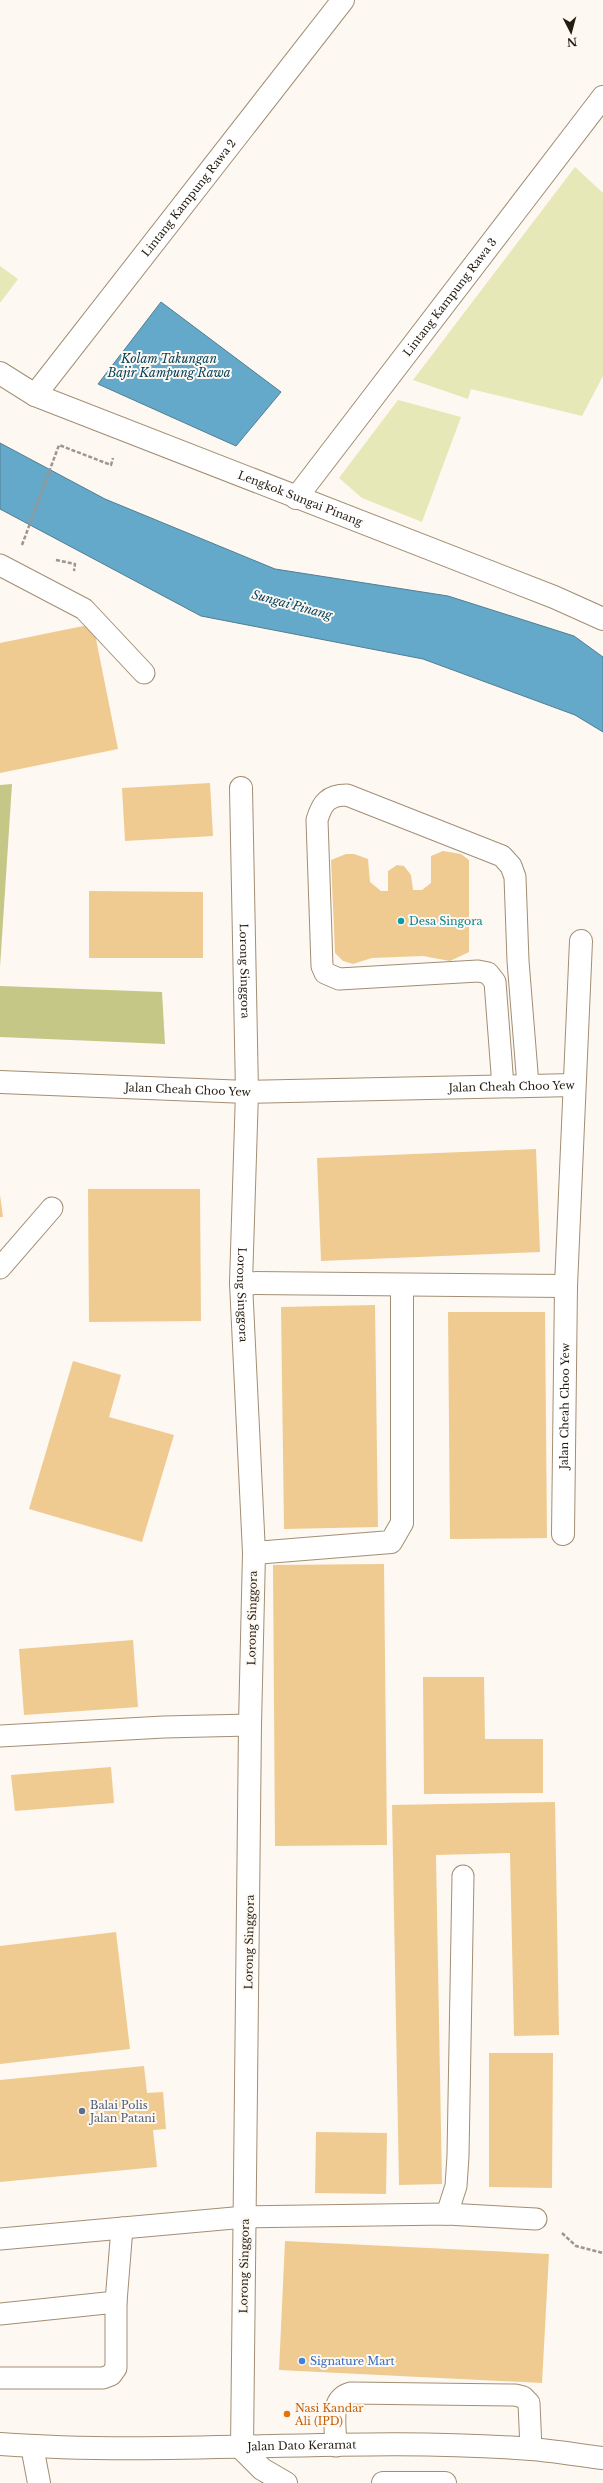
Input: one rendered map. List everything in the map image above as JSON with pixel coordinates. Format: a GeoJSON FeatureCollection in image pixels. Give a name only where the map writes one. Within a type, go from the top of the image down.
{"type":"FeatureCollection","features":[{"type":"Feature","properties":{"kind":"street","name":"Lintang Kampung Rawa 2"},"geometry":{"type":"LineString","coordinates":[[35,394],[342,0]]}},
{"type":"Feature","properties":{"kind":"street","name":"Lintang Kampung Rawa 3"},"geometry":{"type":"LineString","coordinates":[[296,498],[603,97]]}},
{"type":"Feature","properties":{"kind":"street","name":"Lengkok Sungai Pinang"},"geometry":{"type":"LineString","coordinates":[[0,373],[35,394],[296,498],[554,597],[603,619]]}},
{"type":"Feature","properties":{"kind":"street","name":"Lorong Singgora"},"geometry":{"type":"LineString","coordinates":[[241,788],[247,1092],[242,1283],[254,1553],[250,1725],[242,2449]]}},
{"type":"Feature","properties":{"kind":"street"},"geometry":{"type":"LineString","coordinates":[[574,1085],[581,941]]}},
{"type":"Feature","properties":{"kind":"street","name":"Jalan Cheah Choo Yew"},"geometry":{"type":"LineString","coordinates":[[0,1082],[247,1092],[574,1085],[566,1286],[562,1534]]}},
{"type":"Feature","properties":{"kind":"street"},"geometry":{"type":"LineString","coordinates":[[242,1283],[566,1286]]}},
{"type":"Feature","properties":{"kind":"street"},"geometry":{"type":"LineString","coordinates":[[254,1553],[391,1542],[402,1523],[402,1285]]}},
{"type":"Feature","properties":{"kind":"street","name":"Jalan Dato Keramat"},"geometry":{"type":"LineString","coordinates":[[0,2444],[32,2446],[242,2449],[336,2446],[531,2449],[603,2458]]}},
{"type":"Feature","properties":{"kind":"street"},"geometry":{"type":"LineString","coordinates":[[32,2446],[39,2483]]}},
{"type":"Feature","properties":{"kind":"street"},"geometry":{"type":"LineString","coordinates":[[242,2449],[262,2469],[286,2483]]}},
{"type":"Feature","properties":{"kind":"street"},"geometry":{"type":"LineString","coordinates":[[383,2483],[445,2483]]}},
{"type":"Feature","properties":{"kind":"lane"},"geometry":{"type":"LineString","coordinates":[[0,565],[84,608],[144,673]]}},
{"type":"Feature","properties":{"kind":"lane"},"geometry":{"type":"LineString","coordinates":[[503,1086],[495,982],[488,973],[478,971],[339,980],[325,973],[322,966],[317,820],[322,806],[327,800],[336,795],[347,796],[502,856],[511,866],[515,877],[518,961],[528,1085]]}},
{"type":"Feature","properties":{"kind":"lane"},"geometry":{"type":"LineString","coordinates":[[0,1268],[52,1208]]}},
{"type":"Feature","properties":{"kind":"lane"},"geometry":{"type":"LineString","coordinates":[[0,1736],[164,1727],[250,1725]]}},
{"type":"Feature","properties":{"kind":"lane"},"geometry":{"type":"LineString","coordinates":[[447,2214],[456,2186],[458,2156],[462,1876]]}},
{"type":"Feature","properties":{"kind":"lane"},"geometry":{"type":"LineString","coordinates":[[0,2239],[245,2217],[447,2214],[536,2219]]}},
{"type":"Feature","properties":{"kind":"lane"},"geometry":{"type":"LineString","coordinates":[[0,2378],[103,2378],[111,2375],[116,2368],[116,2302],[122,2228]]}},
{"type":"Feature","properties":{"kind":"lane"},"geometry":{"type":"LineString","coordinates":[[0,2314],[116,2302]]}},
{"type":"Feature","properties":{"kind":"lane"},"geometry":{"type":"LineString","coordinates":[[336,2446],[335,2409],[337,2402],[343,2395],[351,2393],[515,2395],[523,2397],[529,2403],[531,2449]]}},
{"type":"Feature","properties":{"kind":"path"},"geometry":{"type":"LineString","coordinates":[[20,553],[59,445],[111,465]]}},
{"type":"Feature","properties":{"kind":"path"},"geometry":{"type":"LineString","coordinates":[[536,2219],[557,2229],[576,2246],[603,2253]]}},
{"type":"Feature","properties":{"kind":"green space"},"geometry":{"type":"Polygon","coordinates":[[[575,167],[603,193],[603,376],[582,416],[471,389],[468,399],[413,380],[575,167]]]}},
{"type":"Feature","properties":{"kind":"green space"},"geometry":{"type":"Polygon","coordinates":[[[0,266],[18,279],[0,303],[0,266]]]}},
{"type":"Feature","properties":{"kind":"green space"},"geometry":{"type":"Polygon","coordinates":[[[398,400],[461,417],[422,522],[362,498],[339,478],[398,400]]]}},
{"type":"Feature","properties":{"kind":"green space"},"geometry":{"type":"Polygon","coordinates":[[[12,784],[0,967],[0,785],[12,784]]]}},
{"type":"Feature","properties":{"kind":"green space"},"geometry":{"type":"Polygon","coordinates":[[[0,986],[162,992],[165,1044],[0,1037],[0,986]]]}},
{"type":"Feature","properties":{"kind":"water","name":"Kolam Takungan Bajir Kampung Rawa"},"geometry":{"type":"Polygon","coordinates":[[[161,302],[281,392],[236,446],[98,384],[161,302]]]}},
{"type":"Feature","properties":{"kind":"water","name":"Sungai Pinang"},"geometry":{"type":"Polygon","coordinates":[[[0,443],[105,499],[275,569],[448,596],[574,636],[603,657],[603,732],[575,715],[423,659],[201,616],[0,509],[0,443]]]}},
{"type":"Feature","properties":{"kind":"building"},"geometry":{"type":"Polygon","coordinates":[[[93,624],[118,749],[0,773],[0,643],[93,624]]]}},
{"type":"Feature","properties":{"kind":"building"},"geometry":{"type":"Polygon","coordinates":[[[210,783],[213,836],[125,841],[122,788],[210,783]]]}},
{"type":"Feature","properties":{"kind":"building","name":"Desa Singora"},"geometry":{"type":"Polygon","coordinates":[[[443,851],[461,854],[469,860],[469,952],[450,961],[423,956],[372,958],[353,964],[343,961],[335,953],[331,860],[346,854],[354,854],[368,859],[370,882],[381,891],[388,891],[388,871],[397,865],[404,866],[411,875],[413,890],[422,890],[431,883],[431,856],[443,851]]]}},
{"type":"Feature","properties":{"kind":"building"},"geometry":{"type":"Polygon","coordinates":[[[89,891],[203,892],[203,958],[89,958],[89,891]]]}},
{"type":"Feature","properties":{"kind":"building"},"geometry":{"type":"Polygon","coordinates":[[[536,1149],[540,1252],[321,1261],[317,1158],[536,1149]]]}},
{"type":"Feature","properties":{"kind":"building"},"geometry":{"type":"Polygon","coordinates":[[[88,1189],[200,1189],[201,1321],[89,1322],[88,1189]]]}},
{"type":"Feature","properties":{"kind":"building"},"geometry":{"type":"Polygon","coordinates":[[[0,1195],[3,1217],[0,1217],[0,1195]]]}},
{"type":"Feature","properties":{"kind":"building"},"geometry":{"type":"Polygon","coordinates":[[[375,1305],[378,1527],[284,1529],[281,1307],[375,1305]]]}},
{"type":"Feature","properties":{"kind":"building"},"geometry":{"type":"Polygon","coordinates":[[[448,1312],[545,1312],[547,1538],[450,1539],[448,1312]]]}},
{"type":"Feature","properties":{"kind":"building"},"geometry":{"type":"Polygon","coordinates":[[[73,1361],[121,1375],[109,1417],[174,1435],[142,1542],[29,1509],[73,1361]]]}},
{"type":"Feature","properties":{"kind":"building"},"geometry":{"type":"Polygon","coordinates":[[[384,1564],[387,1845],[275,1846],[273,1565],[384,1564]]]}},
{"type":"Feature","properties":{"kind":"building"},"geometry":{"type":"Polygon","coordinates":[[[133,1640],[138,1707],[24,1715],[19,1649],[133,1640]]]}},
{"type":"Feature","properties":{"kind":"building"},"geometry":{"type":"Polygon","coordinates":[[[423,1677],[484,1677],[485,1739],[543,1739],[543,1793],[424,1794],[423,1677]]]}},
{"type":"Feature","properties":{"kind":"building"},"geometry":{"type":"Polygon","coordinates":[[[111,1767],[114,1803],[15,1811],[11,1775],[111,1767]]]}},
{"type":"Feature","properties":{"kind":"building"},"geometry":{"type":"Polygon","coordinates":[[[555,1802],[559,2035],[514,2036],[510,1853],[436,1855],[442,2184],[399,2185],[392,1805],[555,1802]]]}},
{"type":"Feature","properties":{"kind":"building"},"geometry":{"type":"Polygon","coordinates":[[[116,1932],[130,2049],[0,2064],[0,1946],[116,1932]]]}},
{"type":"Feature","properties":{"kind":"building"},"geometry":{"type":"Polygon","coordinates":[[[489,2053],[553,2053],[552,2188],[489,2187],[489,2053]]]}},
{"type":"Feature","properties":{"kind":"building","name":"Balai Polis Jalan Patani"},"geometry":{"type":"Polygon","coordinates":[[[144,2066],[147,2093],[163,2092],[166,2129],[153,2130],[157,2167],[0,2182],[0,2080],[144,2066]]]}},
{"type":"Feature","properties":{"kind":"building"},"geometry":{"type":"Polygon","coordinates":[[[316,2132],[387,2133],[386,2194],[315,2193],[316,2132]]]}},
{"type":"Feature","properties":{"kind":"building"},"geometry":{"type":"Polygon","coordinates":[[[285,2241],[549,2254],[542,2383],[279,2370],[285,2241]]]}},
{"type":"Feature","properties":{"kind":"place","name":"Desa Singora"},"geometry":{"type":"Point","coordinates":[401,921]}},
{"type":"Feature","properties":{"kind":"place","name":"Balai Polis Jalan Patani"},"geometry":{"type":"Point","coordinates":[82,2111]}},
{"type":"Feature","properties":{"kind":"place","name":"Signature Mart"},"geometry":{"type":"Point","coordinates":[302,2361]}},
{"type":"Feature","properties":{"kind":"place","name":"Nasi Kandar Ali (IPD)"},"geometry":{"type":"Point","coordinates":[287,2414]}}]}
